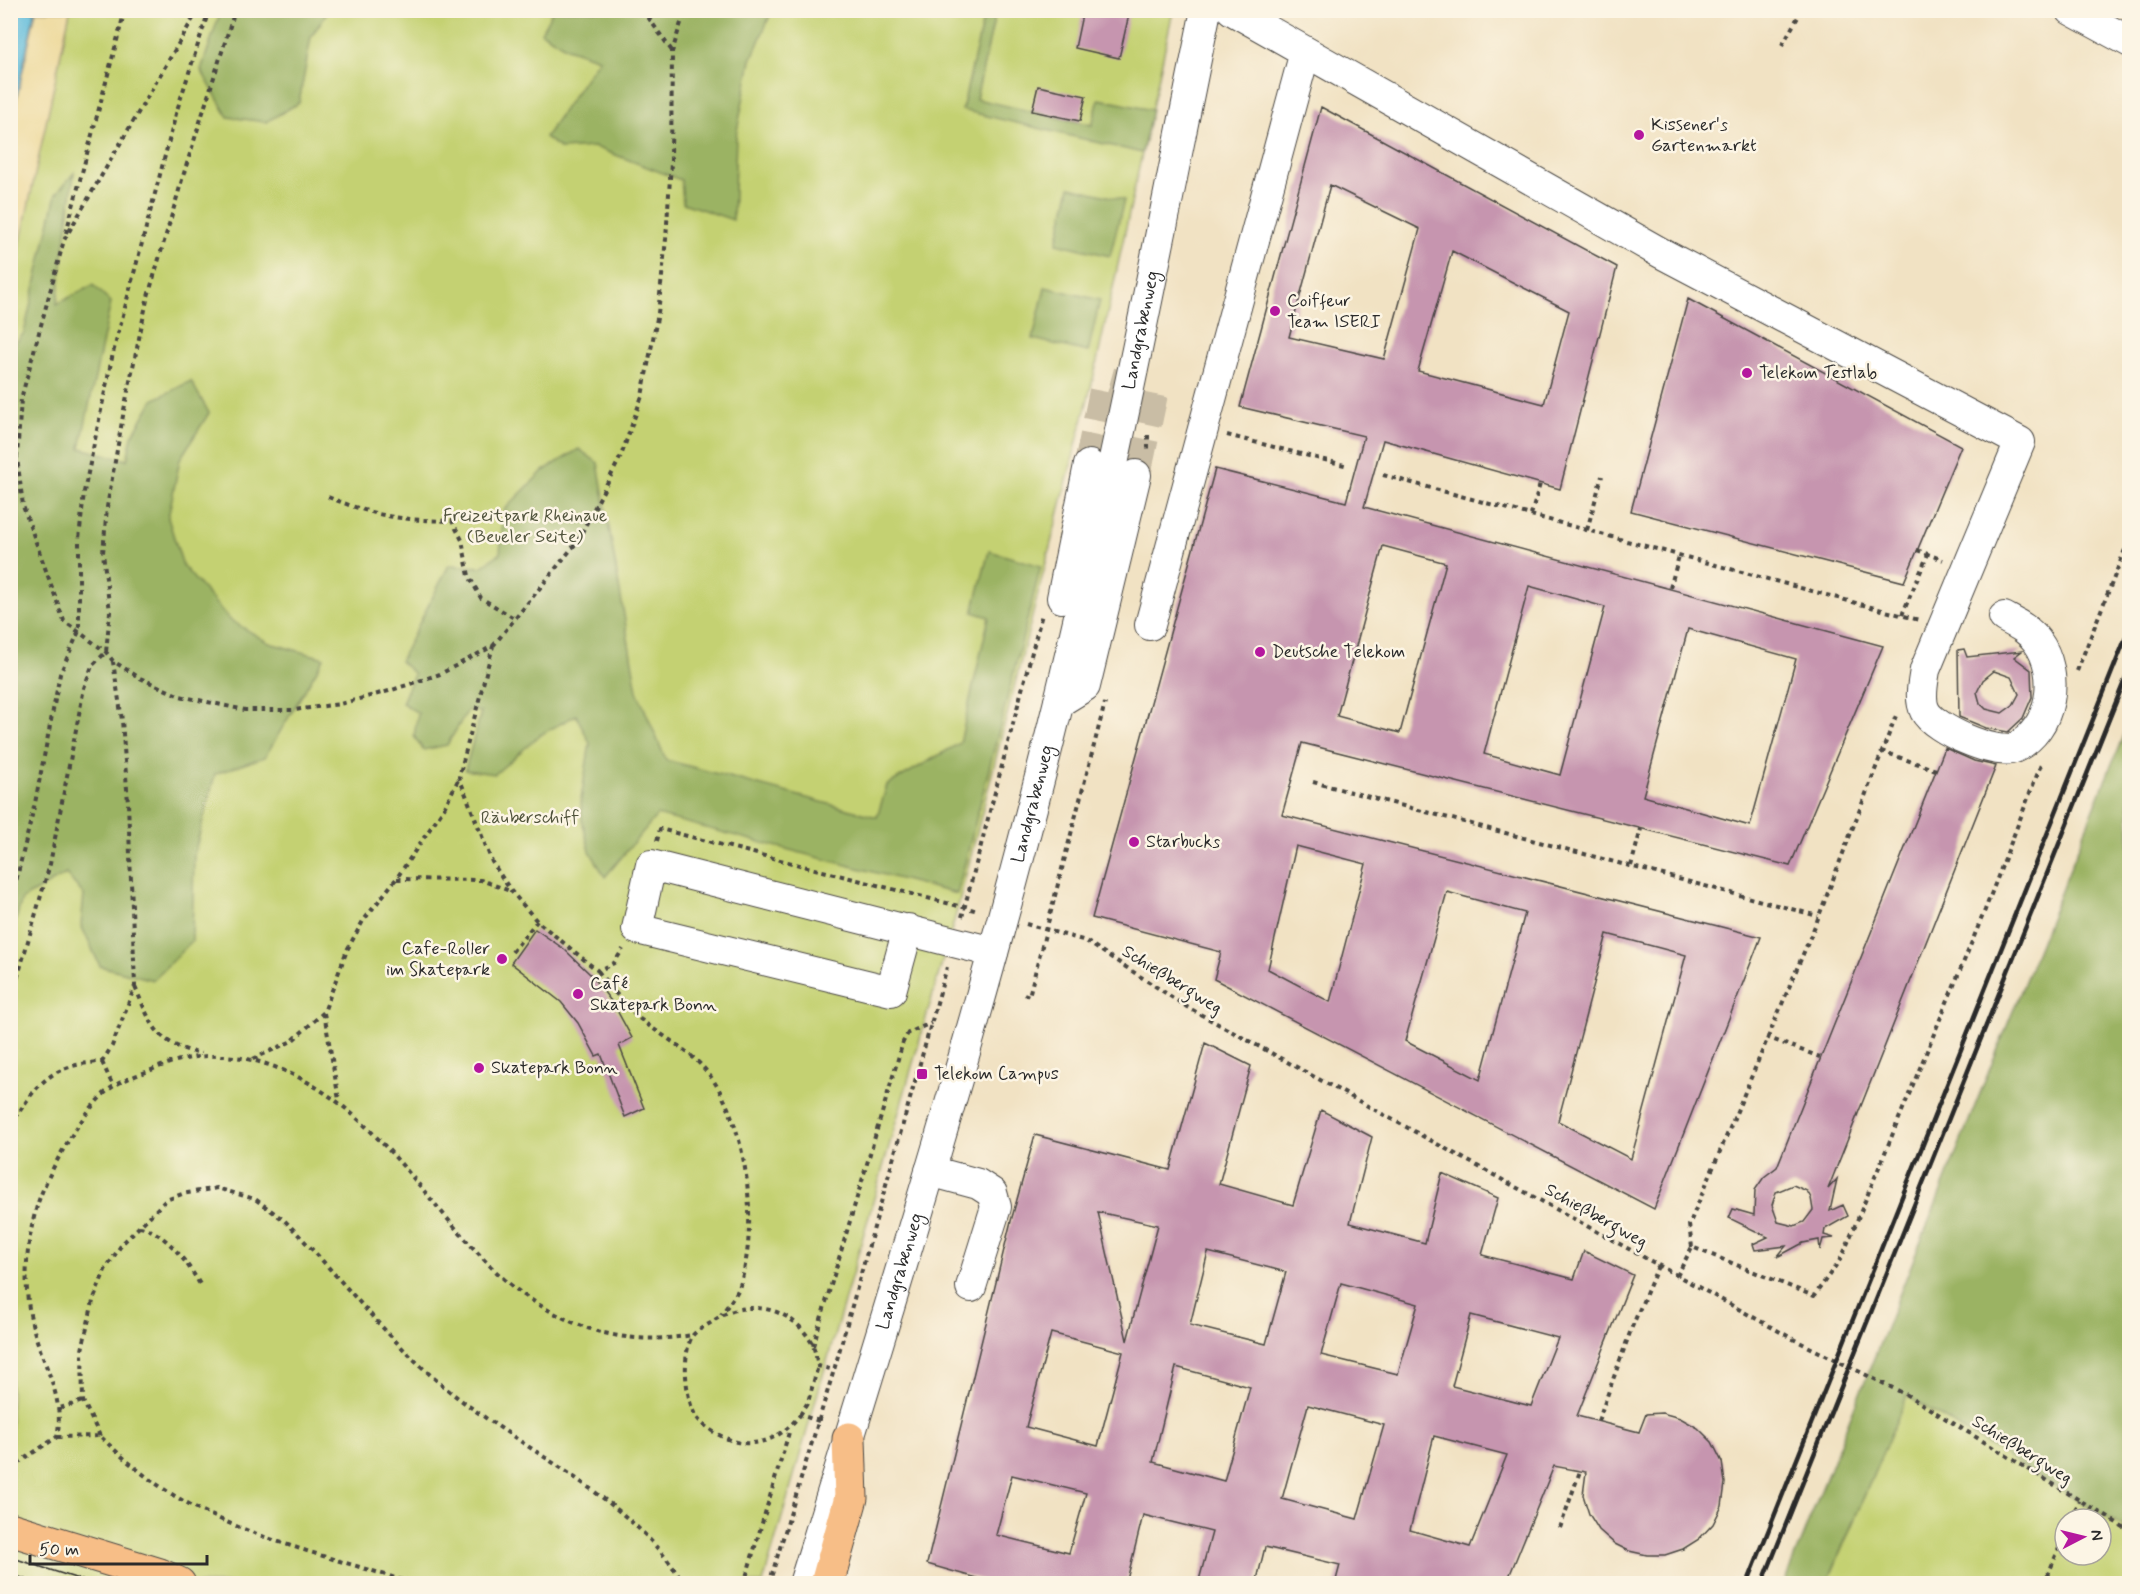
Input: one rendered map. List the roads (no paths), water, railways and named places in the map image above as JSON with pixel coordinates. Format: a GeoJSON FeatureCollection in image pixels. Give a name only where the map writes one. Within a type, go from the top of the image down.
{"type":"FeatureCollection","features":[{"type":"Feature","properties":{"kind":"highway"},"geometry":{"type":"LineString","coordinates":[[827,1584],[851,1498],[849,1439]]}},
{"type":"Feature","properties":{"kind":"highway"},"geometry":{"type":"LineString","coordinates":[[10,1529],[160,1575],[178,1584]]}},
{"type":"Feature","properties":{"kind":"street","name":"Landgrabenweg"},"geometry":{"type":"LineString","coordinates":[[804,1584],[930,1171],[993,952],[1059,702],[1116,454],[1206,10]]}},
{"type":"Feature","properties":{"kind":"street"},"geometry":{"type":"LineString","coordinates":[[1232,10],[1661,253],[2020,442],[1925,670],[1922,699],[1925,712],[1952,734],[2002,751],[2014,748],[2037,726],[2045,714],[2051,680],[2045,656],[2038,642],[2026,629],[2004,617]]}},
{"type":"Feature","properties":{"kind":"street"},"geometry":{"type":"LineString","coordinates":[[2071,10],[2130,42]]}},
{"type":"Feature","properties":{"kind":"street"},"geometry":{"type":"LineString","coordinates":[[1150,625],[1305,52]]}},
{"type":"Feature","properties":{"kind":"street"},"geometry":{"type":"LineString","coordinates":[[1089,465],[1047,676],[1059,702],[1085,686],[1136,475]]}},
{"type":"Feature","properties":{"kind":"street"},"geometry":{"type":"LineString","coordinates":[[908,929],[891,991],[637,929],[651,865],[908,929],[993,952]]}},
{"type":"Feature","properties":{"kind":"street"},"geometry":{"type":"LineString","coordinates":[[930,1171],[978,1184],[992,1193],[996,1207],[971,1287]]}},
{"type":"Feature","properties":{"kind":"water"},"geometry":{"type":"Polygon","coordinates":[[[10,11],[35,11],[11,123],[10,11]]]}},
{"type":"Feature","properties":{"kind":"tunnel"},"geometry":{"type":"LineString","coordinates":[[1089,465],[1106,381],[1153,394],[1136,475]]}},
{"type":"Feature","properties":{"kind":"tram line"},"geometry":{"type":"LineString","coordinates":[[10,1557],[94,1584]]}},
{"type":"Feature","properties":{"kind":"tram line"},"geometry":{"type":"LineString","coordinates":[[10,1574],[40,1584]]}},
{"type":"Feature","properties":{"kind":"railway"},"geometry":{"type":"LineString","coordinates":[[1747,1584],[2130,627]]}},
{"type":"Feature","properties":{"kind":"railway"},"geometry":{"type":"LineString","coordinates":[[1762,1584],[2130,667]]}},
{"type":"Feature","properties":{"kind":"place","name":"Kissener's Gartenmarkt"},"geometry":{"type":"Point","coordinates":[1639,135]}},
{"type":"Feature","properties":{"kind":"place","name":"Coiffeur Team ISERI"},"geometry":{"type":"Point","coordinates":[1275,311]}},
{"type":"Feature","properties":{"kind":"place","name":"Telekom Testlab"},"geometry":{"type":"Point","coordinates":[1747,373]}},
{"type":"Feature","properties":{"kind":"place","name":"Deutsche Telekom"},"geometry":{"type":"Point","coordinates":[1260,652]}},
{"type":"Feature","properties":{"kind":"place","name":"Starbucks"},"geometry":{"type":"Point","coordinates":[1134,842]}},
{"type":"Feature","properties":{"kind":"place","name":"Cafe-Roller im Skatepark"},"geometry":{"type":"Point","coordinates":[502,959]}},
{"type":"Feature","properties":{"kind":"place","name":"Café Skatepark Bonn"},"geometry":{"type":"Point","coordinates":[578,994]}},
{"type":"Feature","properties":{"kind":"place","name":"Skatepark Bonn"},"geometry":{"type":"Point","coordinates":[479,1068]}},
{"type":"Feature","properties":{"kind":"place","name":"Telekom Campus"},"geometry":{"type":"Point","coordinates":[922,1074]}},
{"type":"Feature","properties":{"kind":"park label","name":"Freizeitpark Rheinaue (Beueler Seite)"},"geometry":{"type":"Point","coordinates":[525,526]}},
{"type":"Feature","properties":{"kind":"park label","name":"Räuberschiff"},"geometry":{"type":"Point","coordinates":[530,818]}}]}
